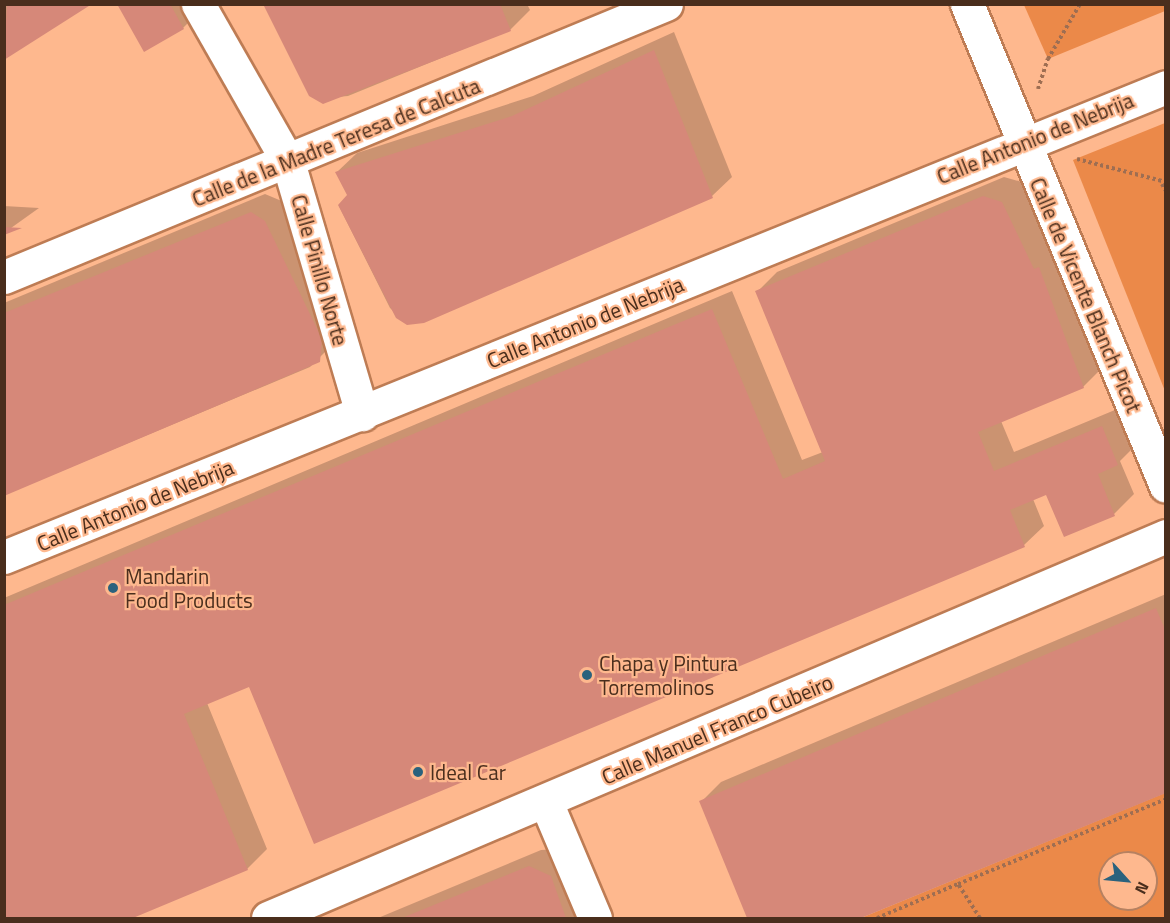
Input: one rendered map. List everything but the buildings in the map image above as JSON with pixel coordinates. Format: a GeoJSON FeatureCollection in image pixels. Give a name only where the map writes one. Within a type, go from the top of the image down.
{"type":"FeatureCollection","features":[{"type":"Feature","properties":{"kind":"street","name":"Calle Pinillo Norte"},"geometry":{"type":"LineString","coordinates":[[198,4],[288,162],[362,414]]}},
{"type":"Feature","properties":{"kind":"street","name":"Calle de la Madre Teresa de Calcuta"},"geometry":{"type":"LineString","coordinates":[[4,277],[288,162],[666,4]]}},
{"type":"Feature","properties":{"kind":"street","name":"Calle de Vicente Blanch Picot"},"geometry":{"type":"LineString","coordinates":[[967,4],[1022,142],[1166,486]]}},
{"type":"Feature","properties":{"kind":"street","name":"Calle Antonio de Nebrija"},"geometry":{"type":"LineString","coordinates":[[4,557],[362,414],[1022,142],[1166,87]]}},
{"type":"Feature","properties":{"kind":"street","name":"Calle Manuel Franco Cubeiro"},"geometry":{"type":"LineString","coordinates":[[268,918],[546,802],[1166,536]]}},
{"type":"Feature","properties":{"kind":"street"},"geometry":{"type":"LineString","coordinates":[[546,802],[596,918]]}},
{"type":"Feature","properties":{"kind":"path"},"geometry":{"type":"LineString","coordinates":[[1080,4],[1048,59],[1022,142],[1164,183],[1166,191]]}},
{"type":"Feature","properties":{"kind":"path"},"geometry":{"type":"LineString","coordinates":[[877,918],[1166,799]]}},
{"type":"Feature","properties":{"kind":"path"},"geometry":{"type":"LineString","coordinates":[[958,884],[980,918]]}},
{"type":"Feature","properties":{"kind":"shaded area"},"geometry":{"type":"Polygon","coordinates":[[[1165,4],[1165,11],[1048,59],[1024,5],[1165,4]]]}},
{"type":"Feature","properties":{"kind":"shaded area"},"geometry":{"type":"Polygon","coordinates":[[[1165,123],[1165,391],[1073,160],[1165,123]]]}},
{"type":"Feature","properties":{"kind":"shaded area"},"geometry":{"type":"Polygon","coordinates":[[[1165,793],[1165,918],[861,918],[1165,793]]]}},
{"type":"Feature","properties":{"kind":"place","name":"Mandarin Food Products"},"geometry":{"type":"Point","coordinates":[113,588]}},
{"type":"Feature","properties":{"kind":"place","name":"Chapa y Pintura Torremolinos"},"geometry":{"type":"Point","coordinates":[587,675]}},
{"type":"Feature","properties":{"kind":"place","name":"Ideal Car"},"geometry":{"type":"Point","coordinates":[418,772]}}]}
